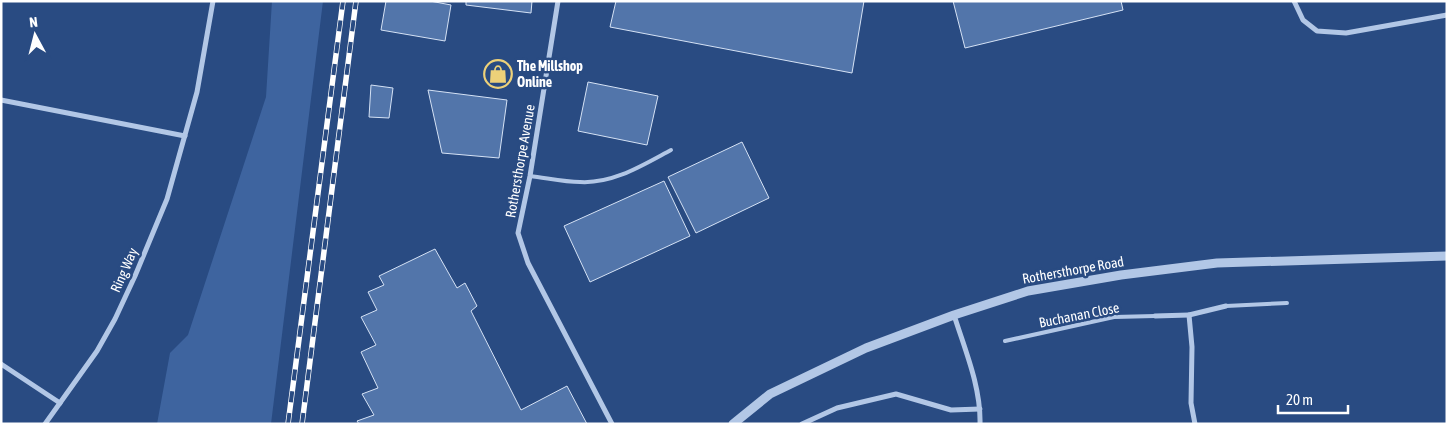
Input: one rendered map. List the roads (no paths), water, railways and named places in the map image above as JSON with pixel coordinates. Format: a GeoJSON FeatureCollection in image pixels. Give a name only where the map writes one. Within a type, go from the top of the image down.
{"type":"FeatureCollection","features":[{"type":"Feature","properties":{"kind":"street","name":"Ring Way"},"geometry":{"type":"LineString","coordinates":[[45,424],[97,351],[135,276],[167,199],[197,92],[213,1]]}},
{"type":"Feature","properties":{"kind":"street","name":"Rothersthorpe Avenue"},"geometry":{"type":"LineString","coordinates":[[558,1],[530,176],[518,233],[528,263],[612,424]]}},
{"type":"Feature","properties":{"kind":"street"},"geometry":{"type":"LineString","coordinates":[[1294,1],[1303,20],[1317,31],[1346,33],[1447,15]]}},
{"type":"Feature","properties":{"kind":"street"},"geometry":{"type":"LineString","coordinates":[[1,100],[185,136]]}},
{"type":"Feature","properties":{"kind":"street","name":"Rothersthorpe Road"},"geometry":{"type":"LineString","coordinates":[[734,424],[770,394],[866,348],[954,315],[1028,291],[1121,275],[1208,264],[1447,256]]}},
{"type":"Feature","properties":{"kind":"street","name":"Buchanan Close"},"geometry":{"type":"LineString","coordinates":[[1155,316],[1189,315],[1226,306]]}},
{"type":"Feature","properties":{"kind":"street"},"geometry":{"type":"LineString","coordinates":[[954,315],[971,368],[980,409],[980,424]]}},
{"type":"Feature","properties":{"kind":"street"},"geometry":{"type":"LineString","coordinates":[[1189,315],[1192,347],[1191,403],[1194,424]]}},
{"type":"Feature","properties":{"kind":"street"},"geometry":{"type":"LineString","coordinates":[[1,364],[60,403]]}},
{"type":"Feature","properties":{"kind":"street"},"geometry":{"type":"LineString","coordinates":[[802,424],[837,408],[896,394],[951,410],[980,409]]}},
{"type":"Feature","properties":{"kind":"lane"},"geometry":{"type":"LineString","coordinates":[[530,176],[581,182],[605,180],[628,172],[671,150]]}},
{"type":"Feature","properties":{"kind":"lane","name":"Buchanan Close"},"geometry":{"type":"LineString","coordinates":[[1226,306],[1288,303]]}},
{"type":"Feature","properties":{"kind":"lane","name":"Buchanan Close"},"geometry":{"type":"LineString","coordinates":[[1005,341],[1114,317],[1155,316]]}},
{"type":"Feature","properties":{"kind":"railway"},"geometry":{"type":"LineString","coordinates":[[288,424],[343,1]]}},
{"type":"Feature","properties":{"kind":"railway"},"geometry":{"type":"LineString","coordinates":[[302,424],[356,1]]}},
{"type":"Feature","properties":{"kind":"place","name":"The Millshop Online"},"geometry":{"type":"Point","coordinates":[498,74]}}]}
